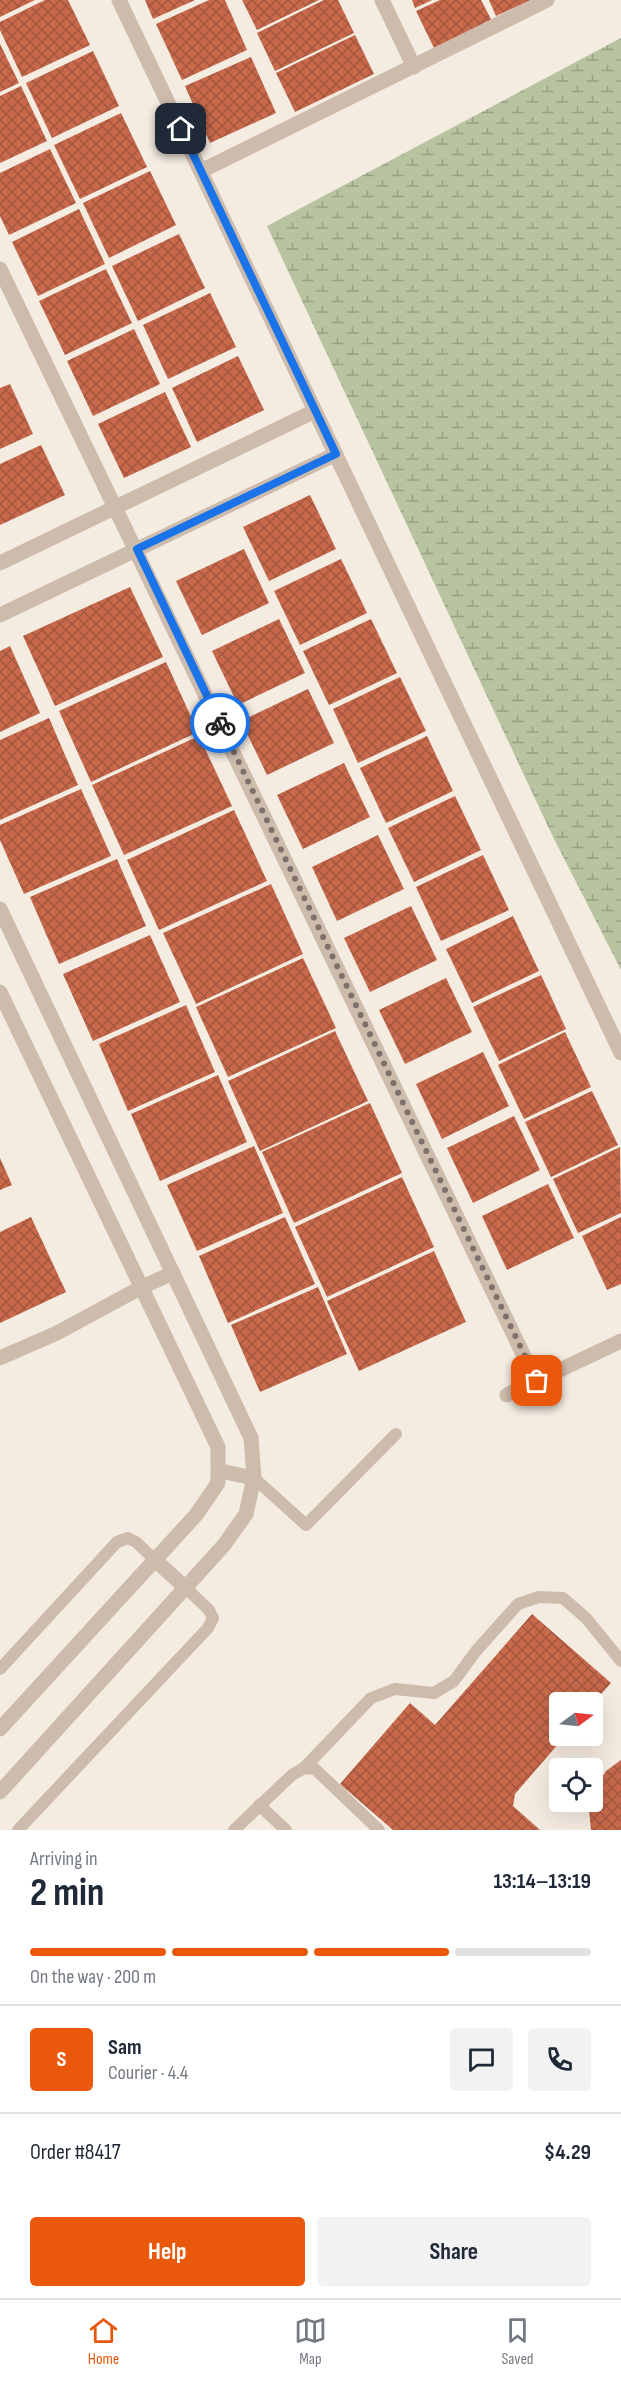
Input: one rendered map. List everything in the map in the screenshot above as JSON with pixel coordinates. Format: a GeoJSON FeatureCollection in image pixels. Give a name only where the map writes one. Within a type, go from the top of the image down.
{"type":"FeatureCollection","features":[{"type":"Feature","properties":{"kind":"street"},"geometry":{"type":"LineString","coordinates":[[119,0],[621,1053]]}},
{"type":"Feature","properties":{"kind":"street"},"geometry":{"type":"LineString","coordinates":[[382,0],[414,67]]}},
{"type":"Feature","properties":{"kind":"street"},"geometry":{"type":"LineString","coordinates":[[201,171],[547,0]]}},
{"type":"Feature","properties":{"kind":"street"},"geometry":{"type":"LineString","coordinates":[[0,269],[537,1381]]}},
{"type":"Feature","properties":{"kind":"street"},"geometry":{"type":"LineString","coordinates":[[0,563],[315,411]]}},
{"type":"Feature","properties":{"kind":"street"},"geometry":{"type":"LineString","coordinates":[[0,615],[336,454]]}},
{"type":"Feature","properties":{"kind":"street"},"geometry":{"type":"LineString","coordinates":[[0,909],[251,1438],[254,1478],[246,1514],[224,1545],[0,1792]]}},
{"type":"Feature","properties":{"kind":"street"},"geometry":{"type":"LineString","coordinates":[[0,992],[218,1447],[220,1471],[218,1482],[196,1515],[0,1729]]}},
{"type":"Feature","properties":{"kind":"street"},"geometry":{"type":"LineString","coordinates":[[0,1358],[57,1333],[172,1273]]}},
{"type":"Feature","properties":{"kind":"street"},"geometry":{"type":"LineString","coordinates":[[507,1395],[621,1341]]}},
{"type":"Feature","properties":{"kind":"street"},"geometry":{"type":"LineString","coordinates":[[220,1471],[254,1478]]}},
{"type":"Feature","properties":{"kind":"street"},"geometry":{"type":"LineString","coordinates":[[155,1560],[186,1588]]}},
{"type":"Feature","properties":{"kind":"lane"},"geometry":{"type":"LineString","coordinates":[[254,1478],[306,1525],[396,1434]]}},
{"type":"Feature","properties":{"kind":"lane"},"geometry":{"type":"LineString","coordinates":[[0,1669],[117,1542],[128,1538],[136,1542],[155,1560]]}},
{"type":"Feature","properties":{"kind":"lane"},"geometry":{"type":"LineString","coordinates":[[18,1830],[208,1628],[213,1618],[210,1610],[186,1588]]}},
{"type":"Feature","properties":{"kind":"lane"},"geometry":{"type":"LineString","coordinates":[[234,1830],[292,1774],[304,1768],[371,1698],[395,1689],[434,1693],[453,1681],[518,1604],[538,1598],[563,1598],[586,1618],[621,1661]]}},
{"type":"Feature","properties":{"kind":"lane"},"geometry":{"type":"LineString","coordinates":[[304,1768],[315,1769],[379,1830]]}},
{"type":"Feature","properties":{"kind":"lane"},"geometry":{"type":"LineString","coordinates":[[259,1805],[286,1830]]}},
{"type":"Feature","properties":{"kind":"green space"},"geometry":{"type":"Polygon","coordinates":[[[621,38],[621,970],[553,837],[267,226],[621,38]]]}},
{"type":"Feature","properties":{"kind":"building"},"geometry":{"type":"Polygon","coordinates":[[[0,0],[35,0],[0,17],[0,0]]]}},
{"type":"Feature","properties":{"kind":"building"},"geometry":{"type":"Polygon","coordinates":[[[45,0],[68,0],[90,45],[22,77],[0,30],[0,22],[45,0]]]}},
{"type":"Feature","properties":{"kind":"building"},"geometry":{"type":"Polygon","coordinates":[[[145,0],[195,0],[153,19],[145,0]]]}},
{"type":"Feature","properties":{"kind":"building"},"geometry":{"type":"Polygon","coordinates":[[[209,0],[225,0],[247,50],[182,80],[156,24],[209,0]]]}},
{"type":"Feature","properties":{"kind":"building"},"geometry":{"type":"Polygon","coordinates":[[[242,0],[319,0],[257,30],[242,0]]]}},
{"type":"Feature","properties":{"kind":"building"},"geometry":{"type":"Polygon","coordinates":[[[324,0],[338,0],[354,33],[275,71],[257,33],[324,0]]]}},
{"type":"Feature","properties":{"kind":"building"},"geometry":{"type":"Polygon","coordinates":[[[412,0],[432,0],[415,8],[412,0]]]}},
{"type":"Feature","properties":{"kind":"building"},"geometry":{"type":"Polygon","coordinates":[[[440,0],[481,0],[492,21],[434,48],[416,11],[440,0]]]}},
{"type":"Feature","properties":{"kind":"building"},"geometry":{"type":"Polygon","coordinates":[[[489,0],[531,0],[496,16],[489,0]]]}},
{"type":"Feature","properties":{"kind":"building"},"geometry":{"type":"Polygon","coordinates":[[[355,35],[374,74],[295,112],[276,73],[355,35]]]}},
{"type":"Feature","properties":{"kind":"building"},"geometry":{"type":"Polygon","coordinates":[[[0,44],[19,83],[0,92],[0,44]]]}},
{"type":"Feature","properties":{"kind":"building"},"geometry":{"type":"Polygon","coordinates":[[[93,51],[119,106],[52,138],[26,83],[93,51]]]}},
{"type":"Feature","properties":{"kind":"building"},"geometry":{"type":"Polygon","coordinates":[[[251,57],[276,113],[210,143],[185,86],[251,57]]]}},
{"type":"Feature","properties":{"kind":"building"},"geometry":{"type":"Polygon","coordinates":[[[21,86],[47,141],[0,163],[0,96],[21,86]]]}},
{"type":"Feature","properties":{"kind":"building"},"geometry":{"type":"Polygon","coordinates":[[[121,113],[147,167],[80,199],[54,145],[121,113]]]}},
{"type":"Feature","properties":{"kind":"building"},"geometry":{"type":"Polygon","coordinates":[[[50,149],[76,203],[9,235],[0,216],[0,173],[50,149]]]}},
{"type":"Feature","properties":{"kind":"building"},"geometry":{"type":"Polygon","coordinates":[[[150,171],[176,225],[109,258],[83,203],[150,171]]]}},
{"type":"Feature","properties":{"kind":"building"},"geometry":{"type":"Polygon","coordinates":[[[79,209],[105,264],[38,296],[12,242],[79,209]]]}},
{"type":"Feature","properties":{"kind":"building"},"geometry":{"type":"Polygon","coordinates":[[[179,234],[205,288],[138,321],[112,266],[179,234]]]}},
{"type":"Feature","properties":{"kind":"building"},"geometry":{"type":"Polygon","coordinates":[[[106,269],[132,323],[65,355],[39,301],[106,269]]]}},
{"type":"Feature","properties":{"kind":"building"},"geometry":{"type":"Polygon","coordinates":[[[210,293],[236,347],[168,379],[143,325],[210,293]]]}},
{"type":"Feature","properties":{"kind":"building"},"geometry":{"type":"Polygon","coordinates":[[[134,329],[160,384],[93,416],[67,361],[134,329]]]}},
{"type":"Feature","properties":{"kind":"building"},"geometry":{"type":"Polygon","coordinates":[[[238,356],[264,410],[197,442],[172,388],[238,356]]]}},
{"type":"Feature","properties":{"kind":"building"},"geometry":{"type":"Polygon","coordinates":[[[10,384],[33,434],[0,449],[0,388],[10,384]]]}},
{"type":"Feature","properties":{"kind":"building"},"geometry":{"type":"Polygon","coordinates":[[[165,392],[191,447],[124,478],[98,424],[165,392]]]}},
{"type":"Feature","properties":{"kind":"building"},"geometry":{"type":"Polygon","coordinates":[[[41,445],[65,495],[0,525],[0,464],[41,445]]]}},
{"type":"Feature","properties":{"kind":"building"},"geometry":{"type":"Polygon","coordinates":[[[310,495],[336,549],[269,581],[243,527],[310,495]]]}},
{"type":"Feature","properties":{"kind":"building"},"geometry":{"type":"Polygon","coordinates":[[[244,549],[269,603],[202,635],[176,581],[244,549]]]}},
{"type":"Feature","properties":{"kind":"building"},"geometry":{"type":"Polygon","coordinates":[[[341,559],[367,613],[300,645],[274,591],[341,559]]]}},
{"type":"Feature","properties":{"kind":"building"},"geometry":{"type":"Polygon","coordinates":[[[130,587],[163,657],[55,706],[23,636],[130,587]]]}},
{"type":"Feature","properties":{"kind":"building"},"geometry":{"type":"Polygon","coordinates":[[[279,619],[305,673],[238,705],[212,651],[279,619]]]}},
{"type":"Feature","properties":{"kind":"building"},"geometry":{"type":"Polygon","coordinates":[[[371,619],[397,673],[329,705],[303,651],[371,619]]]}},
{"type":"Feature","properties":{"kind":"building"},"geometry":{"type":"Polygon","coordinates":[[[10,646],[40,713],[0,732],[0,651],[10,646]]]}},
{"type":"Feature","properties":{"kind":"building"},"geometry":{"type":"Polygon","coordinates":[[[166,662],[198,732],[91,782],[59,711],[166,662]]]}},
{"type":"Feature","properties":{"kind":"building"},"geometry":{"type":"Polygon","coordinates":[[[400,677],[426,731],[358,763],[333,709],[400,677]]]}},
{"type":"Feature","properties":{"kind":"building"},"geometry":{"type":"Polygon","coordinates":[[[308,689],[334,743],[267,775],[241,721],[308,689]]]}},
{"type":"Feature","properties":{"kind":"building"},"geometry":{"type":"Polygon","coordinates":[[[49,718],[78,785],[0,820],[0,740],[49,718]]]}},
{"type":"Feature","properties":{"kind":"building"},"geometry":{"type":"Polygon","coordinates":[[[199,736],[232,806],[124,855],[92,785],[199,736]]]}},
{"type":"Feature","properties":{"kind":"building"},"geometry":{"type":"Polygon","coordinates":[[[427,736],[453,791],[386,823],[360,768],[427,736]]]}},
{"type":"Feature","properties":{"kind":"building"},"geometry":{"type":"Polygon","coordinates":[[[344,763],[370,817],[303,849],[277,795],[344,763]]]}},
{"type":"Feature","properties":{"kind":"building"},"geometry":{"type":"Polygon","coordinates":[[[81,789],[111,856],[24,894],[0,840],[0,825],[81,789]]]}},
{"type":"Feature","properties":{"kind":"building"},"geometry":{"type":"Polygon","coordinates":[[[455,796],[481,850],[414,882],[388,828],[455,796]]]}},
{"type":"Feature","properties":{"kind":"building"},"geometry":{"type":"Polygon","coordinates":[[[234,810],[267,881],[159,930],[127,860],[234,810]]]}},
{"type":"Feature","properties":{"kind":"building"},"geometry":{"type":"Polygon","coordinates":[[[378,835],[404,889],[337,921],[312,867],[378,835]]]}},
{"type":"Feature","properties":{"kind":"building"},"geometry":{"type":"Polygon","coordinates":[[[483,855],[509,910],[441,941],[416,887],[483,855]]]}},
{"type":"Feature","properties":{"kind":"building"},"geometry":{"type":"Polygon","coordinates":[[[117,859],[146,926],[59,964],[30,897],[117,859]]]}},
{"type":"Feature","properties":{"kind":"building"},"geometry":{"type":"Polygon","coordinates":[[[271,884],[303,954],[196,1004],[163,933],[271,884]]]}},
{"type":"Feature","properties":{"kind":"building"},"geometry":{"type":"Polygon","coordinates":[[[411,906],[437,960],[370,992],[344,938],[411,906]]]}},
{"type":"Feature","properties":{"kind":"building"},"geometry":{"type":"Polygon","coordinates":[[[513,916],[539,971],[472,1003],[446,949],[513,916]]]}},
{"type":"Feature","properties":{"kind":"building"},"geometry":{"type":"Polygon","coordinates":[[[150,935],[180,1002],[93,1041],[63,974],[150,935]]]}},
{"type":"Feature","properties":{"kind":"building"},"geometry":{"type":"Polygon","coordinates":[[[303,958],[336,1028],[228,1077],[196,1007],[303,958]]]}},
{"type":"Feature","properties":{"kind":"building"},"geometry":{"type":"Polygon","coordinates":[[[541,975],[566,1029],[499,1061],[473,1007],[541,975]]]}},
{"type":"Feature","properties":{"kind":"building"},"geometry":{"type":"Polygon","coordinates":[[[446,978],[472,1032],[405,1064],[379,1010],[446,978]]]}},
{"type":"Feature","properties":{"kind":"building"},"geometry":{"type":"Polygon","coordinates":[[[186,1005],[215,1072],[128,1111],[99,1044],[186,1005]]]}},
{"type":"Feature","properties":{"kind":"building"},"geometry":{"type":"Polygon","coordinates":[[[335,1031],[368,1101],[260,1151],[228,1081],[335,1031]]]}},
{"type":"Feature","properties":{"kind":"building"},"geometry":{"type":"Polygon","coordinates":[[[565,1032],[591,1087],[524,1119],[498,1065],[565,1032]]]}},
{"type":"Feature","properties":{"kind":"building"},"geometry":{"type":"Polygon","coordinates":[[[483,1052],[509,1106],[442,1139],[416,1084],[483,1052]]]}},
{"type":"Feature","properties":{"kind":"building"},"geometry":{"type":"Polygon","coordinates":[[[218,1075],[247,1142],[160,1181],[131,1114],[218,1075]]]}},
{"type":"Feature","properties":{"kind":"building"},"geometry":{"type":"Polygon","coordinates":[[[592,1091],[618,1145],[551,1177],[525,1122],[592,1091]]]}},
{"type":"Feature","properties":{"kind":"building"},"geometry":{"type":"Polygon","coordinates":[[[370,1103],[402,1173],[294,1223],[262,1152],[370,1103]]]}},
{"type":"Feature","properties":{"kind":"building"},"geometry":{"type":"Polygon","coordinates":[[[514,1116],[540,1170],[473,1203],[447,1148],[514,1116]]]}},
{"type":"Feature","properties":{"kind":"building"},"geometry":{"type":"Polygon","coordinates":[[[254,1146],[283,1213],[197,1251],[167,1185],[254,1146]]]}},
{"type":"Feature","properties":{"kind":"building"},"geometry":{"type":"Polygon","coordinates":[[[620,1147],[621,1213],[578,1233],[553,1179],[620,1147]]]}},
{"type":"Feature","properties":{"kind":"building"},"geometry":{"type":"Polygon","coordinates":[[[0,1158],[12,1185],[0,1190],[0,1158]]]}},
{"type":"Feature","properties":{"kind":"building"},"geometry":{"type":"Polygon","coordinates":[[[402,1177],[434,1247],[327,1297],[295,1227],[402,1177]]]}},
{"type":"Feature","properties":{"kind":"building"},"geometry":{"type":"Polygon","coordinates":[[[548,1184],[574,1238],[507,1270],[482,1216],[548,1184]]]}},
{"type":"Feature","properties":{"kind":"building"},"geometry":{"type":"Polygon","coordinates":[[[31,1217],[66,1292],[0,1323],[0,1232],[31,1217]]]}},
{"type":"Feature","properties":{"kind":"building"},"geometry":{"type":"Polygon","coordinates":[[[285,1217],[315,1284],[228,1323],[199,1256],[285,1217]]]}},
{"type":"Feature","properties":{"kind":"building"},"geometry":{"type":"Polygon","coordinates":[[[621,1217],[621,1284],[607,1290],[582,1236],[621,1217]]]}},
{"type":"Feature","properties":{"kind":"building"},"geometry":{"type":"Polygon","coordinates":[[[434,1251],[466,1322],[359,1371],[327,1301],[434,1251]]]}},
{"type":"Feature","properties":{"kind":"building"},"geometry":{"type":"Polygon","coordinates":[[[318,1287],[347,1354],[260,1392],[231,1325],[318,1287]]]}},
{"type":"Feature","properties":{"kind":"building"},"geometry":{"type":"Polygon","coordinates":[[[532,1614],[611,1683],[603,1692],[549,1692],[549,1746],[556,1746],[515,1794],[513,1806],[540,1830],[393,1830],[340,1784],[410,1703],[435,1725],[532,1614]]]}},
{"type":"Feature","properties":{"kind":"building"},"geometry":{"type":"Polygon","coordinates":[[[621,1760],[621,1830],[591,1830],[589,1812],[603,1812],[603,1776],[621,1760]]]}},
{"type":"Feature","properties":{"kind":"way so far"},"geometry":{"type":"LineString","coordinates":[[220,723],[537,1381]]}},
{"type":"Feature","properties":{"kind":"route"},"geometry":{"type":"LineString","coordinates":[[181,129],[336,454],[137,549],[220,723]]}}]}
